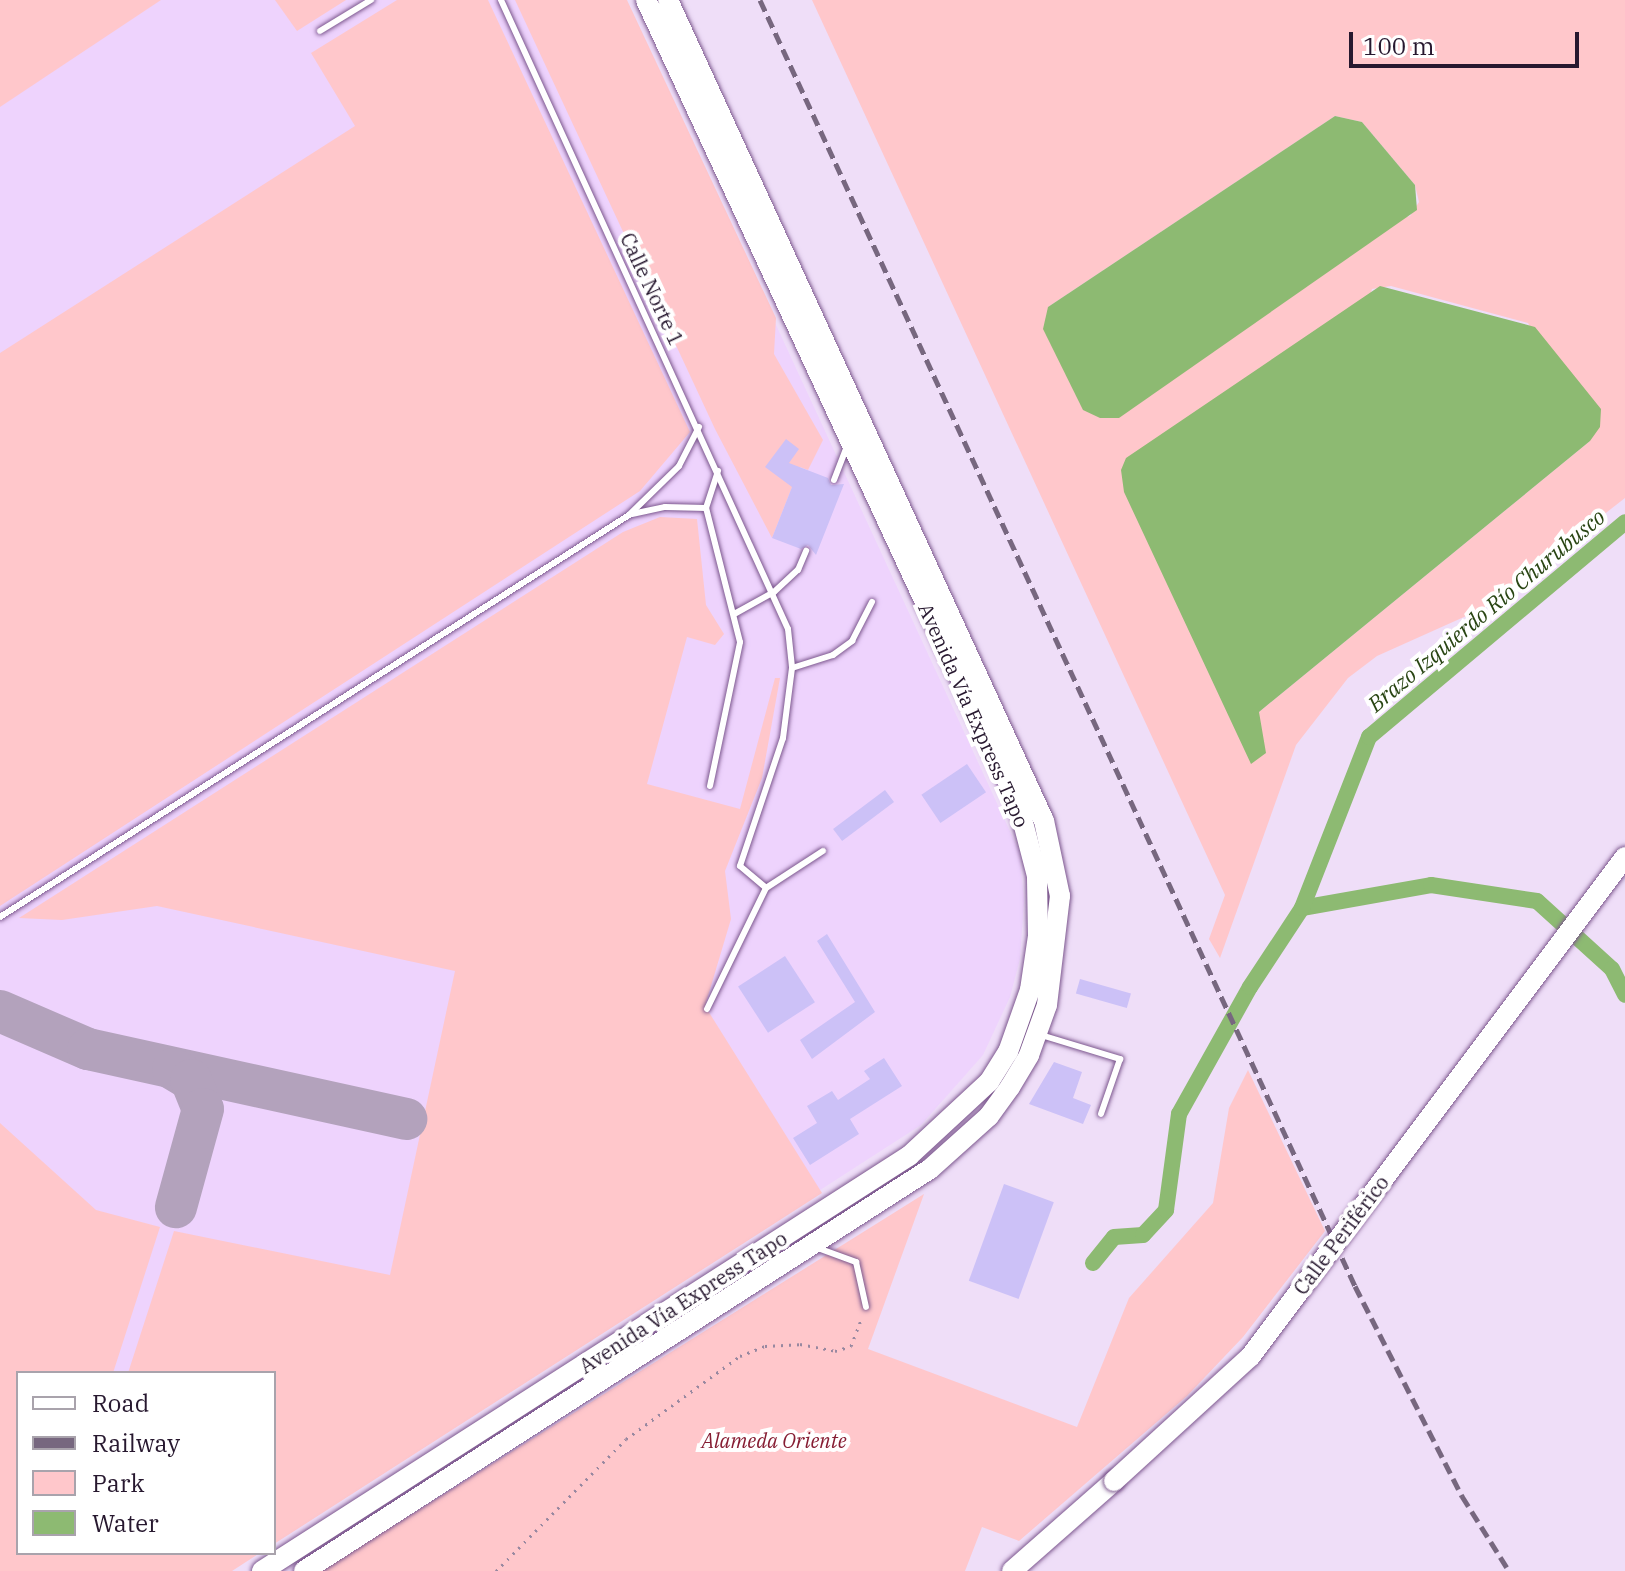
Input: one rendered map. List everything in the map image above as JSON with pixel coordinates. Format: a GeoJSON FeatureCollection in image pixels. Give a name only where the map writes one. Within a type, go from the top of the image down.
{"type":"FeatureCollection","features":[{"type":"Feature","properties":{"kind":"main road","name":"Avenida Vía Express Tapo"},"geometry":{"type":"LineString","coordinates":[[262,1571],[909,1156],[969,1105],[1008,1052],[1030,990],[1038,936],[1037,876],[1029,837],[646,0]]}},
{"type":"Feature","properties":{"kind":"main road","name":"Avenida Vía Express Tapo"},"geometry":{"type":"LineString","coordinates":[[304,1571],[812,1246],[960,1145],[1010,1087],[1037,1034],[1060,925],[1055,860],[1044,821],[668,0]]}},
{"type":"Feature","properties":{"kind":"main road","name":"Calle Periférico"},"geometry":{"type":"LineString","coordinates":[[1012,1571],[1250,1357],[1625,857]]}},
{"type":"Feature","properties":{"kind":"lane"},"geometry":{"type":"LineString","coordinates":[[320,31],[371,0]]}},
{"type":"Feature","properties":{"kind":"lane","name":"Calle Norte 1"},"geometry":{"type":"LineString","coordinates":[[501,0],[699,427],[788,629],[792,668],[783,738],[740,866],[766,888]]}},
{"type":"Feature","properties":{"kind":"lane"},"geometry":{"type":"LineString","coordinates":[[834,480],[859,413]]}},
{"type":"Feature","properties":{"kind":"lane"},"geometry":{"type":"LineString","coordinates":[[0,917],[629,515],[670,477],[699,427]]}},
{"type":"Feature","properties":{"kind":"lane"},"geometry":{"type":"LineString","coordinates":[[710,786],[736,679],[736,613],[706,508],[718,471]]}},
{"type":"Feature","properties":{"kind":"lane"},"geometry":{"type":"LineString","coordinates":[[629,515],[665,507],[706,508]]}},
{"type":"Feature","properties":{"kind":"lane"},"geometry":{"type":"LineString","coordinates":[[736,613],[774,592],[798,570],[806,551]]}},
{"type":"Feature","properties":{"kind":"lane"},"geometry":{"type":"LineString","coordinates":[[792,668],[833,655],[852,641],[872,602]]}},
{"type":"Feature","properties":{"kind":"lane"},"geometry":{"type":"LineString","coordinates":[[707,1009],[766,888],[823,851]]}},
{"type":"Feature","properties":{"kind":"lane"},"geometry":{"type":"LineString","coordinates":[[1037,1034],[1120,1059],[1101,1114]]}},
{"type":"Feature","properties":{"kind":"lane"},"geometry":{"type":"LineString","coordinates":[[812,1246],[856,1262],[866,1307]]}},
{"type":"Feature","properties":{"kind":"path"},"geometry":{"type":"LineString","coordinates":[[496,1571],[626,1439],[740,1356],[765,1346],[800,1344],[835,1351],[851,1346],[866,1307]]}},
{"type":"Feature","properties":{"kind":"shaded area"},"geometry":{"type":"Polygon","coordinates":[[[0,0],[626,0],[1019,851],[1024,900],[1020,959],[1010,997],[983,1055],[921,1125],[814,1194],[276,1372],[16,1371],[16,1555],[0,1571],[0,0]]]}},
{"type":"Feature","properties":{"kind":"green space"},"geometry":{"type":"Polygon","coordinates":[[[0,0],[161,0],[0,107],[0,0]]]}},
{"type":"Feature","properties":{"kind":"green space"},"geometry":{"type":"Polygon","coordinates":[[[275,0],[346,0],[297,31],[275,0]]]}},
{"type":"Feature","properties":{"kind":"green space"},"geometry":{"type":"Polygon","coordinates":[[[397,0],[488,0],[690,432],[640,491],[0,906],[0,353],[355,126],[311,53],[397,0]]]}},
{"type":"Feature","properties":{"kind":"green space"},"geometry":{"type":"Polygon","coordinates":[[[515,0],[627,0],[776,318],[774,354],[823,440],[808,470],[800,467],[772,538],[715,429],[515,0]]]}},
{"type":"Feature","properties":{"kind":"green space"},"geometry":{"type":"Polygon","coordinates":[[[812,0],[1625,0],[1625,498],[1484,608],[1377,656],[1348,678],[1296,745],[1220,958],[1209,939],[1225,895],[812,0]],[[1335,116],[1048,307],[1410,216],[1419,202],[1415,185],[1362,122],[1335,116]],[[1391,286],[1372,289],[1259,712],[1590,441],[1528,323],[1391,286]]]}},
{"type":"Feature","properties":{"kind":"green space"},"geometry":{"type":"Polygon","coordinates":[[[660,517],[697,519],[706,605],[724,634],[715,645],[687,637],[647,784],[740,809],[775,678],[780,678],[762,778],[725,871],[731,919],[705,1006],[822,1193],[276,1543],[276,1371],[129,1371],[174,1231],[390,1275],[455,971],[157,906],[62,920],[19,918],[623,532],[660,517]]]}},
{"type":"Feature","properties":{"kind":"green space","name":"Alameda Oriente"},"geometry":{"type":"Polygon","coordinates":[[[1248,1070],[1325,1231],[1243,1337],[1187,1396],[1019,1541],[982,1527],[965,1571],[321,1571],[924,1194],[868,1349],[1077,1427],[1129,1298],[1213,1203],[1229,1108],[1248,1070]]]}},
{"type":"Feature","properties":{"kind":"green space"},"geometry":{"type":"Polygon","coordinates":[[[0,1123],[96,1210],[160,1227],[114,1371],[16,1371],[16,1555],[257,1555],[232,1571],[0,1571],[0,1123]]]}},
{"type":"Feature","properties":{"kind":"water"},"geometry":{"type":"Polygon","coordinates":[[[1335,116],[1362,122],[1415,185],[1417,210],[1119,418],[1100,418],[1083,410],[1043,329],[1048,307],[1335,116]]]}},
{"type":"Feature","properties":{"kind":"water"},"geometry":{"type":"Polygon","coordinates":[[[1380,286],[1535,327],[1601,409],[1600,427],[1590,441],[1259,712],[1266,753],[1251,764],[1124,492],[1121,470],[1126,458],[1380,286]]]}},
{"type":"Feature","properties":{"kind":"building"},"geometry":{"type":"Polygon","coordinates":[[[786,439],[799,449],[789,463],[828,478],[831,485],[844,484],[816,555],[808,545],[801,549],[772,538],[792,487],[765,467],[786,439]]]}},
{"type":"Feature","properties":{"kind":"building"},"geometry":{"type":"Polygon","coordinates":[[[967,764],[986,792],[940,823],[921,795],[967,764]]]}},
{"type":"Feature","properties":{"kind":"building"},"geometry":{"type":"Polygon","coordinates":[[[885,790],[894,802],[842,841],[833,829],[885,790]]]}},
{"type":"Feature","properties":{"kind":"building"},"geometry":{"type":"Polygon","coordinates":[[[827,934],[875,1012],[812,1059],[800,1040],[855,1002],[817,941],[827,934]]]}},
{"type":"Feature","properties":{"kind":"building"},"geometry":{"type":"Polygon","coordinates":[[[785,956],[815,1002],[768,1033],[738,986],[785,956]]]}},
{"type":"Feature","properties":{"kind":"building"},"geometry":{"type":"Polygon","coordinates":[[[1080,979],[1131,994],[1127,1008],[1076,993],[1080,979]]]}},
{"type":"Feature","properties":{"kind":"building"},"geometry":{"type":"Polygon","coordinates":[[[884,1058],[902,1086],[850,1119],[859,1134],[810,1165],[793,1138],[817,1123],[807,1106],[832,1091],[838,1100],[870,1079],[864,1071],[884,1058]]]}},
{"type":"Feature","properties":{"kind":"building"},"geometry":{"type":"Polygon","coordinates":[[[1054,1062],[1082,1072],[1073,1098],[1091,1105],[1083,1124],[1029,1104],[1054,1062]]]}},
{"type":"Feature","properties":{"kind":"building"},"geometry":{"type":"Polygon","coordinates":[[[1004,1184],[1054,1202],[1019,1299],[969,1281],[1004,1184]]]}},
{"type":"Feature","properties":{"kind":"waterway","name":"Brazo Izquierdo Río Churubusco"},"geometry":{"type":"LineString","coordinates":[[1093,1263],[1114,1237],[1143,1235],[1166,1210],[1179,1114],[1250,987],[1302,908],[1369,737],[1625,522]]}},
{"type":"Feature","properties":{"kind":"waterway"},"geometry":{"type":"LineString","coordinates":[[1302,908],[1431,885],[1537,901],[1612,969],[1625,995]]}},
{"type":"Feature","properties":{"kind":"taxiway"},"geometry":{"type":"LineString","coordinates":[[0,1011],[88,1049],[406,1119]]}},
{"type":"Feature","properties":{"kind":"taxiway"},"geometry":{"type":"LineString","coordinates":[[173,1069],[191,1080],[203,1109],[176,1207]]}},
{"type":"Feature","properties":{"kind":"railway"},"geometry":{"type":"LineString","coordinates":[[760,0],[1355,1286],[1462,1496],[1509,1571]]}}]}
